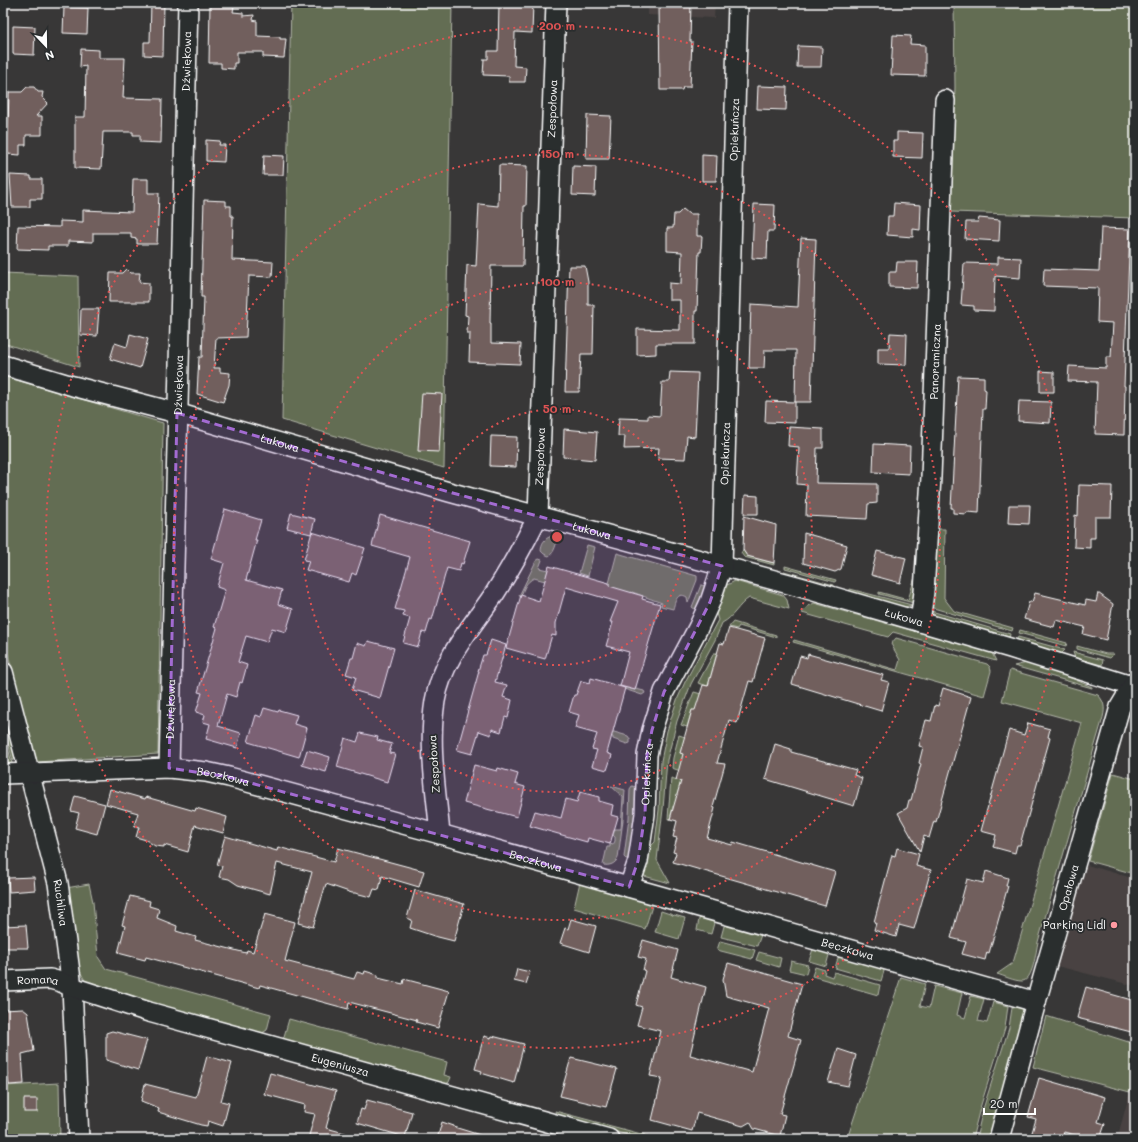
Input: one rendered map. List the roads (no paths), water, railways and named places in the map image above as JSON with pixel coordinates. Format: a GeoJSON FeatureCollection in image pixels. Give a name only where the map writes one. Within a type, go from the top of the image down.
{"type":"FeatureCollection","features":[{"type":"Feature","properties":{"kind":"street","name":"Dźwiękowa"},"geometry":{"type":"LineString","coordinates":[[169,768],[188,3]]}},
{"type":"Feature","properties":{"kind":"street","name":"Zespołowa"},"geometry":{"type":"LineString","coordinates":[[440,834],[432,750],[432,729],[435,700],[441,678],[451,656],[494,593],[522,548],[538,516],[556,3]]}},
{"type":"Feature","properties":{"kind":"street","name":"Opiekuńcza"},"geometry":{"type":"LineString","coordinates":[[629,887],[638,861],[645,814],[647,755],[651,733],[664,692],[710,602],[722,566],[738,3]]}},
{"type":"Feature","properties":{"kind":"street","name":"Panoramiczna"},"geometry":{"type":"LineString","coordinates":[[920,622],[924,592],[931,477],[945,100]]}},
{"type":"Feature","properties":{"kind":"street","name":"Łukowa"},"geometry":{"type":"LineString","coordinates":[[3,365],[73,386],[177,413],[449,492],[722,566],[920,622],[1134,685]]}},
{"type":"Feature","properties":{"kind":"street","name":"Ruchliwa"},"geometry":{"type":"LineString","coordinates":[[3,672],[58,883],[64,919],[72,987],[79,1139]]}},
{"type":"Feature","properties":{"kind":"street","name":"Opałowa"},"geometry":{"type":"LineString","coordinates":[[999,1139],[1036,1002],[1120,707],[1134,685]]}},
{"type":"Feature","properties":{"kind":"street","name":"Beczkowa"},"geometry":{"type":"LineString","coordinates":[[3,774],[169,768],[206,772],[229,777],[440,834],[1036,1002]]}},
{"type":"Feature","properties":{"kind":"street","name":"Romana"},"geometry":{"type":"LineString","coordinates":[[3,981],[50,979],[62,982],[72,987]]}},
{"type":"Feature","properties":{"kind":"street","name":"Eugeniusza"},"geometry":{"type":"LineString","coordinates":[[72,987],[149,1012],[609,1139]]}},
{"type":"Feature","properties":{"kind":"place","name":"Parking Lidl"},"geometry":{"type":"Point","coordinates":[1114,925]}}]}
